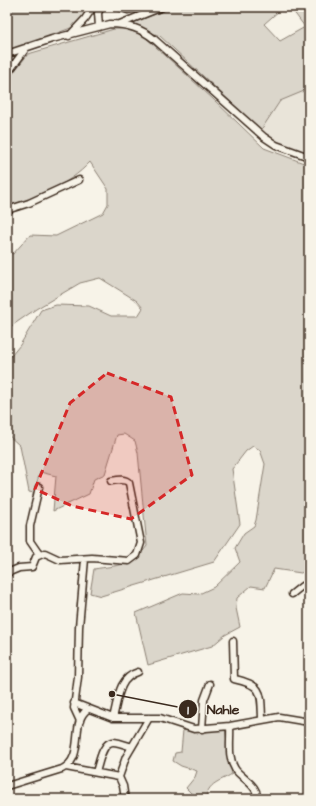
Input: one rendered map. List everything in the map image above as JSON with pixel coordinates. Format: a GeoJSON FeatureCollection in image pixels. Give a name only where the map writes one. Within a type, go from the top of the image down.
{"type":"FeatureCollection","features":[{"type":"Feature","properties":{"kind":"street"},"geometry":{"type":"LineString","coordinates":[[69,36],[86,19],[93,7]]}},
{"type":"Feature","properties":{"kind":"street"},"geometry":{"type":"LineString","coordinates":[[99,27],[98,13],[101,7]]}},
{"type":"Feature","properties":{"kind":"street"},"geometry":{"type":"LineString","coordinates":[[119,7],[128,10],[140,7]]}},
{"type":"Feature","properties":{"kind":"street"},"geometry":{"type":"LineString","coordinates":[[7,54],[99,27],[119,24],[162,7]]}},
{"type":"Feature","properties":{"kind":"street"},"geometry":{"type":"LineString","coordinates":[[119,24],[147,34],[264,137],[276,145],[309,157]]}},
{"type":"Feature","properties":{"kind":"street"},"geometry":{"type":"LineString","coordinates":[[7,74],[27,47]]}},
{"type":"Feature","properties":{"kind":"street"},"geometry":{"type":"LineString","coordinates":[[7,210],[29,203],[79,180]]}},
{"type":"Feature","properties":{"kind":"street"},"geometry":{"type":"LineString","coordinates":[[7,573],[19,568],[32,567],[36,557],[39,554],[45,553],[60,560],[85,558],[129,560],[133,558],[140,549],[138,524],[129,483],[121,480],[110,481]]}},
{"type":"Feature","properties":{"kind":"street"},"geometry":{"type":"LineString","coordinates":[[39,487],[30,526],[30,541],[39,554]]}},
{"type":"Feature","properties":{"kind":"street"},"geometry":{"type":"LineString","coordinates":[[80,721],[74,710],[74,703],[78,677],[79,627],[85,558]]}},
{"type":"Feature","properties":{"kind":"street"},"geometry":{"type":"LineString","coordinates":[[292,594],[302,586],[309,586]]}},
{"type":"Feature","properties":{"kind":"street"},"geometry":{"type":"LineString","coordinates":[[233,641],[234,678],[254,685],[258,688],[262,719]]}},
{"type":"Feature","properties":{"kind":"street"},"geometry":{"type":"LineString","coordinates":[[113,718],[122,684],[128,676],[138,672]]}},
{"type":"Feature","properties":{"kind":"street"},"geometry":{"type":"LineString","coordinates":[[202,729],[204,700],[210,684]]}},
{"type":"Feature","properties":{"kind":"street"},"geometry":{"type":"LineString","coordinates":[[74,703],[113,718],[160,718],[188,728],[202,729],[230,726],[279,717],[309,722]]}},
{"type":"Feature","properties":{"kind":"street"},"geometry":{"type":"LineString","coordinates":[[66,767],[74,755],[80,721],[83,713],[88,709]]}},
{"type":"Feature","properties":{"kind":"street"},"geometry":{"type":"LineString","coordinates":[[125,799],[123,786],[119,777],[132,747],[149,718]]}},
{"type":"Feature","properties":{"kind":"street"},"geometry":{"type":"LineString","coordinates":[[230,726],[231,760],[235,769],[255,789],[257,796],[256,799]]}},
{"type":"Feature","properties":{"kind":"street"},"geometry":{"type":"LineString","coordinates":[[96,772],[104,748],[109,743],[113,742],[132,747]]}},
{"type":"Feature","properties":{"kind":"street"},"geometry":{"type":"LineString","coordinates":[[7,786],[66,767],[119,777]]}},
{"type":"Feature","properties":{"kind":"highlighted area"},"geometry":{"type":"Polygon","coordinates":[[[107,373],[171,397],[192,475],[131,519],[72,506],[35,489],[70,403],[107,373]]]}},
{"type":"Feature","properties":{"kind":"shaded area"},"geometry":{"type":"Polygon","coordinates":[[[7,7],[90,7],[76,26],[7,52],[7,7]]]}},
{"type":"Feature","properties":{"kind":"shaded area"},"geometry":{"type":"Polygon","coordinates":[[[174,7],[278,7],[280,10],[264,24],[280,41],[305,27],[290,7],[309,7],[309,89],[280,101],[261,130],[160,36],[129,24],[174,7]]]}},
{"type":"Feature","properties":{"kind":"shaded area"},"geometry":{"type":"Polygon","coordinates":[[[114,29],[126,29],[143,35],[264,148],[309,165],[309,568],[301,573],[274,569],[265,588],[251,586],[237,598],[236,608],[240,627],[225,635],[212,646],[148,665],[136,613],[183,593],[199,594],[214,587],[240,562],[235,548],[244,533],[254,526],[256,520],[265,464],[260,450],[253,446],[246,451],[232,469],[240,524],[214,562],[101,596],[90,593],[94,569],[124,564],[136,558],[147,546],[138,453],[135,441],[124,434],[117,435],[105,474],[94,479],[89,494],[53,511],[56,476],[40,472],[34,493],[29,492],[20,446],[7,434],[7,361],[20,345],[41,310],[56,305],[89,306],[111,316],[138,316],[143,308],[137,301],[100,278],[80,283],[36,309],[7,329],[7,251],[13,254],[30,235],[56,236],[103,213],[108,204],[108,189],[90,162],[72,178],[52,190],[7,207],[7,82],[28,54],[114,29]]]}},
{"type":"Feature","properties":{"kind":"shaded area"},"geometry":{"type":"Polygon","coordinates":[[[309,89],[309,157],[282,145],[261,130],[280,101],[309,89]]]}},
{"type":"Feature","properties":{"kind":"shaded area"},"geometry":{"type":"Polygon","coordinates":[[[225,729],[232,774],[212,786],[209,789],[205,799],[195,799],[195,797],[186,788],[195,777],[197,771],[181,766],[173,761],[175,753],[181,752],[183,730],[225,729]]]}},
{"type":"Feature","properties":{"kind":"place","name":"Nahle"},"geometry":{"type":"Point","coordinates":[112,694]}}]}
